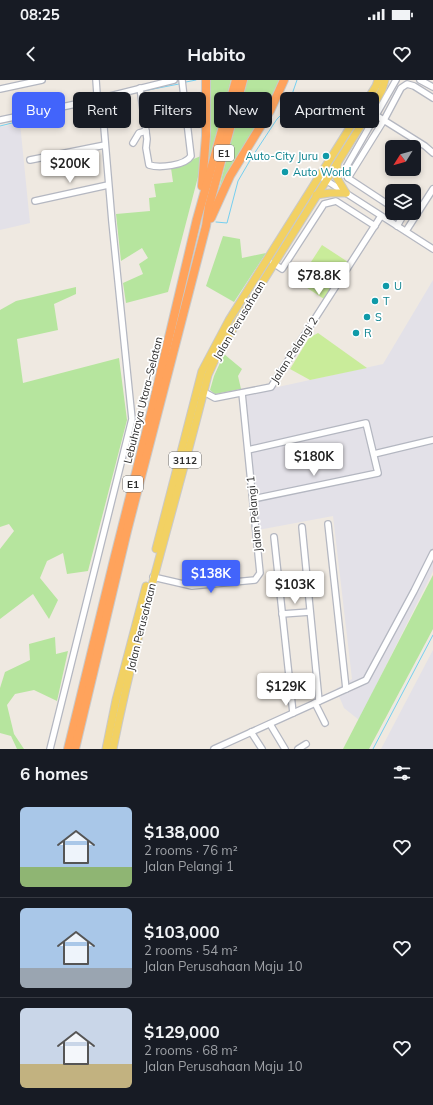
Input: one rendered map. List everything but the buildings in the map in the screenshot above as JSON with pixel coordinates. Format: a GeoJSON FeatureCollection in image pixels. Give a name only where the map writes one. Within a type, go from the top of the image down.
{"type":"FeatureCollection","features":[{"type":"Feature","properties":{"kind":"highway"},"geometry":{"type":"LineString","coordinates":[[197,219],[203,178],[206,136],[206,80]]}},
{"type":"Feature","properties":{"kind":"highway","name":"Lebuhraya Utara–Selatan"},"geometry":{"type":"LineString","coordinates":[[68,749],[152,409],[197,219],[236,80]]}},
{"type":"Feature","properties":{"kind":"highway","name":"Lebuhraya Utara–Selatan"},"geometry":{"type":"LineString","coordinates":[[75,749],[128,531],[206,226],[209,206],[243,80]]}},
{"type":"Feature","properties":{"kind":"highway"},"geometry":{"type":"LineString","coordinates":[[206,226],[230,176],[270,111],[284,80]]}},
{"type":"Feature","properties":{"kind":"main road","name":"Jalan Perusahaan"},"geometry":{"type":"LineString","coordinates":[[113,749],[122,701],[153,577],[208,375],[218,353],[316,195],[323,178],[378,80]]}},
{"type":"Feature","properties":{"kind":"main road","name":"Jalan Perusahaan"},"geometry":{"type":"LineString","coordinates":[[379,98],[385,80]]}},
{"type":"Feature","properties":{"kind":"main road","name":"Jalan Perusahaan"},"geometry":{"type":"LineString","coordinates":[[106,749],[116,700],[202,371],[229,320],[297,210],[338,162],[362,128]]}},
{"type":"Feature","properties":{"kind":"main road"},"geometry":{"type":"LineString","coordinates":[[338,162],[337,178],[346,193]]}},
{"type":"Feature","properties":{"kind":"main road"},"geometry":{"type":"LineString","coordinates":[[316,195],[346,193]]}},
{"type":"Feature","properties":{"kind":"street"},"geometry":{"type":"LineString","coordinates":[[0,89],[42,80]]}},
{"type":"Feature","properties":{"kind":"street"},"geometry":{"type":"LineString","coordinates":[[96,80],[97,92]]}},
{"type":"Feature","properties":{"kind":"street"},"geometry":{"type":"LineString","coordinates":[[131,92],[174,80]]}},
{"type":"Feature","properties":{"kind":"street"},"geometry":{"type":"LineString","coordinates":[[141,90],[147,139],[146,148],[150,166],[170,166],[189,159],[191,152],[182,80]]}},
{"type":"Feature","properties":{"kind":"street"},"geometry":{"type":"LineString","coordinates":[[379,104],[396,80]]}},
{"type":"Feature","properties":{"kind":"street"},"geometry":{"type":"LineString","coordinates":[[420,80],[432,87],[427,94]]}},
{"type":"Feature","properties":{"kind":"street"},"geometry":{"type":"LineString","coordinates":[[348,178],[384,120],[401,88],[406,84],[414,86],[433,98]]}},
{"type":"Feature","properties":{"kind":"street"},"geometry":{"type":"LineString","coordinates":[[0,120],[73,105]]}},
{"type":"Feature","properties":{"kind":"street"},"geometry":{"type":"LineString","coordinates":[[379,117],[425,146],[433,153]]}},
{"type":"Feature","properties":{"kind":"street"},"geometry":{"type":"LineString","coordinates":[[50,749],[132,419],[103,128]]}},
{"type":"Feature","properties":{"kind":"street"},"geometry":{"type":"LineString","coordinates":[[366,128],[344,171],[348,178],[385,202]]}},
{"type":"Feature","properties":{"kind":"street"},"geometry":{"type":"LineString","coordinates":[[133,143],[139,133],[146,131]]}},
{"type":"Feature","properties":{"kind":"street"},"geometry":{"type":"LineString","coordinates":[[30,160],[105,144]]}},
{"type":"Feature","properties":{"kind":"street"},"geometry":{"type":"LineString","coordinates":[[323,178],[433,249]]}},
{"type":"Feature","properties":{"kind":"street"},"geometry":{"type":"LineString","coordinates":[[35,201],[108,185]]}},
{"type":"Feature","properties":{"kind":"street"},"geometry":{"type":"LineString","coordinates":[[421,208],[433,189]]}},
{"type":"Feature","properties":{"kind":"street"},"geometry":{"type":"LineString","coordinates":[[273,263],[282,269],[324,204],[336,201],[375,226]]}},
{"type":"Feature","properties":{"kind":"street","name":"Jalan Pelangi 2"},"geometry":{"type":"LineString","coordinates":[[204,392],[215,398],[271,387],[381,216]]}},
{"type":"Feature","properties":{"kind":"street"},"geometry":{"type":"LineString","coordinates":[[397,226],[400,220]]}},
{"type":"Feature","properties":{"kind":"street"},"geometry":{"type":"LineString","coordinates":[[406,231],[413,220]]}},
{"type":"Feature","properties":{"kind":"street","name":"Jalan Pelangi 1"},"geometry":{"type":"LineString","coordinates":[[153,577],[192,586],[255,580],[260,573],[242,393]]}},
{"type":"Feature","properties":{"kind":"street"},"geometry":{"type":"LineString","coordinates":[[248,450],[366,423],[378,473],[253,499]]}},
{"type":"Feature","properties":{"kind":"street"},"geometry":{"type":"LineString","coordinates":[[374,454],[433,440]]}},
{"type":"Feature","properties":{"kind":"street"},"geometry":{"type":"LineString","coordinates":[[328,524],[346,689]]}},
{"type":"Feature","properties":{"kind":"street"},"geometry":{"type":"LineString","coordinates":[[302,527],[317,702],[325,723]]}},
{"type":"Feature","properties":{"kind":"street"},"geometry":{"type":"LineString","coordinates":[[274,536],[293,713]]}},
{"type":"Feature","properties":{"kind":"street"},"geometry":{"type":"LineString","coordinates":[[214,749],[366,680],[433,553]]}},
{"type":"Feature","properties":{"kind":"street"},"geometry":{"type":"LineString","coordinates":[[282,614],[310,612]]}},
{"type":"Feature","properties":{"kind":"street"},"geometry":{"type":"LineString","coordinates":[[270,724],[285,749]]}},
{"type":"Feature","properties":{"kind":"street"},"geometry":{"type":"LineString","coordinates":[[251,732],[262,749]]}},
{"type":"Feature","properties":{"kind":"street"},"geometry":{"type":"LineString","coordinates":[[298,749],[306,744]]}},
{"type":"Feature","properties":{"kind":"shaded area"},"geometry":{"type":"Polygon","coordinates":[[[12,125],[12,128],[20,128],[30,223],[0,230],[0,127],[12,125]]]}},
{"type":"Feature","properties":{"kind":"shaded area"},"geometry":{"type":"Polygon","coordinates":[[[433,280],[433,571],[359,720],[344,708],[336,689],[352,679],[333,516],[258,530],[246,394],[383,364],[433,280]]]}},
{"type":"Feature","properties":{"kind":"shaded area"},"geometry":{"type":"Polygon","coordinates":[[[433,650],[433,749],[381,749],[433,650]]]}},
{"type":"Feature","properties":{"kind":"green space"},"geometry":{"type":"Polygon","coordinates":[[[210,80],[231,80],[228,92],[214,92],[214,128],[219,128],[203,189],[210,80]]]}},
{"type":"Feature","properties":{"kind":"green space"},"geometry":{"type":"Polygon","coordinates":[[[246,80],[282,80],[272,102],[272,92],[243,92],[246,80]]]}},
{"type":"Feature","properties":{"kind":"green space"},"geometry":{"type":"Polygon","coordinates":[[[234,128],[257,128],[217,197],[234,128]]]}},
{"type":"Feature","properties":{"kind":"green space"},"geometry":{"type":"Polygon","coordinates":[[[201,156],[199,173],[168,292],[126,303],[123,283],[143,274],[139,264],[148,258],[142,248],[121,261],[116,214],[150,211],[149,198],[156,197],[154,184],[173,182],[171,168],[201,156]]]}},
{"type":"Feature","properties":{"kind":"green space"},"geometry":{"type":"Polygon","coordinates":[[[223,236],[240,239],[242,258],[266,253],[234,302],[206,286],[223,236]]]}},
{"type":"Feature","properties":{"kind":"green space"},"geometry":{"type":"Polygon","coordinates":[[[322,245],[348,262],[324,299],[298,282],[322,245]]]}},
{"type":"Feature","properties":{"kind":"green space"},"geometry":{"type":"Polygon","coordinates":[[[76,287],[76,294],[54,304],[58,330],[17,339],[23,383],[119,358],[127,420],[88,571],[67,574],[63,553],[47,561],[40,578],[58,600],[49,619],[33,594],[0,619],[0,549],[14,531],[9,524],[0,527],[0,310],[16,301],[76,287]]]}},
{"type":"Feature","properties":{"kind":"green space"},"geometry":{"type":"Polygon","coordinates":[[[318,333],[367,368],[310,380],[290,369],[309,338],[318,333]]]}},
{"type":"Feature","properties":{"kind":"green space"},"geometry":{"type":"Polygon","coordinates":[[[224,354],[242,369],[238,376],[241,389],[215,394],[210,390],[214,376],[224,354]]]}},
{"type":"Feature","properties":{"kind":"green space"},"geometry":{"type":"Polygon","coordinates":[[[433,575],[433,629],[369,749],[343,749],[433,575]]]}},
{"type":"Feature","properties":{"kind":"green space"},"geometry":{"type":"Polygon","coordinates":[[[55,637],[56,654],[68,651],[57,701],[34,690],[15,694],[7,705],[14,734],[24,749],[17,749],[11,736],[0,733],[0,688],[5,672],[30,660],[29,644],[55,637]]]}},
{"type":"Feature","properties":{"kind":"waterway"},"geometry":{"type":"LineString","coordinates":[[186,82],[196,80]]}},
{"type":"Feature","properties":{"kind":"waterway"},"geometry":{"type":"LineString","coordinates":[[216,222],[227,223],[238,181],[277,119],[285,111],[297,80]]}},
{"type":"Feature","properties":{"kind":"waterway"},"geometry":{"type":"LineString","coordinates":[[143,91],[179,84]]}},
{"type":"Feature","properties":{"kind":"waterway"},"geometry":{"type":"LineString","coordinates":[[131,94],[138,92]]}},
{"type":"Feature","properties":{"kind":"waterway"},"geometry":{"type":"LineString","coordinates":[[0,126],[16,122],[18,119],[73,108]]}},
{"type":"Feature","properties":{"kind":"waterway"},"geometry":{"type":"LineString","coordinates":[[373,749],[433,635]]}},
{"type":"Feature","properties":{"kind":"place","name":"Auto-City Juru"},"geometry":{"type":"Point","coordinates":[326,156]}},
{"type":"Feature","properties":{"kind":"place","name":"Auto World"},"geometry":{"type":"Point","coordinates":[285,172]}},
{"type":"Feature","properties":{"kind":"place","name":"U"},"geometry":{"type":"Point","coordinates":[386,286]}},
{"type":"Feature","properties":{"kind":"place","name":"T"},"geometry":{"type":"Point","coordinates":[375,301]}},
{"type":"Feature","properties":{"kind":"place","name":"S"},"geometry":{"type":"Point","coordinates":[367,317]}},
{"type":"Feature","properties":{"kind":"place","name":"R"},"geometry":{"type":"Point","coordinates":[356,333]}}]}
